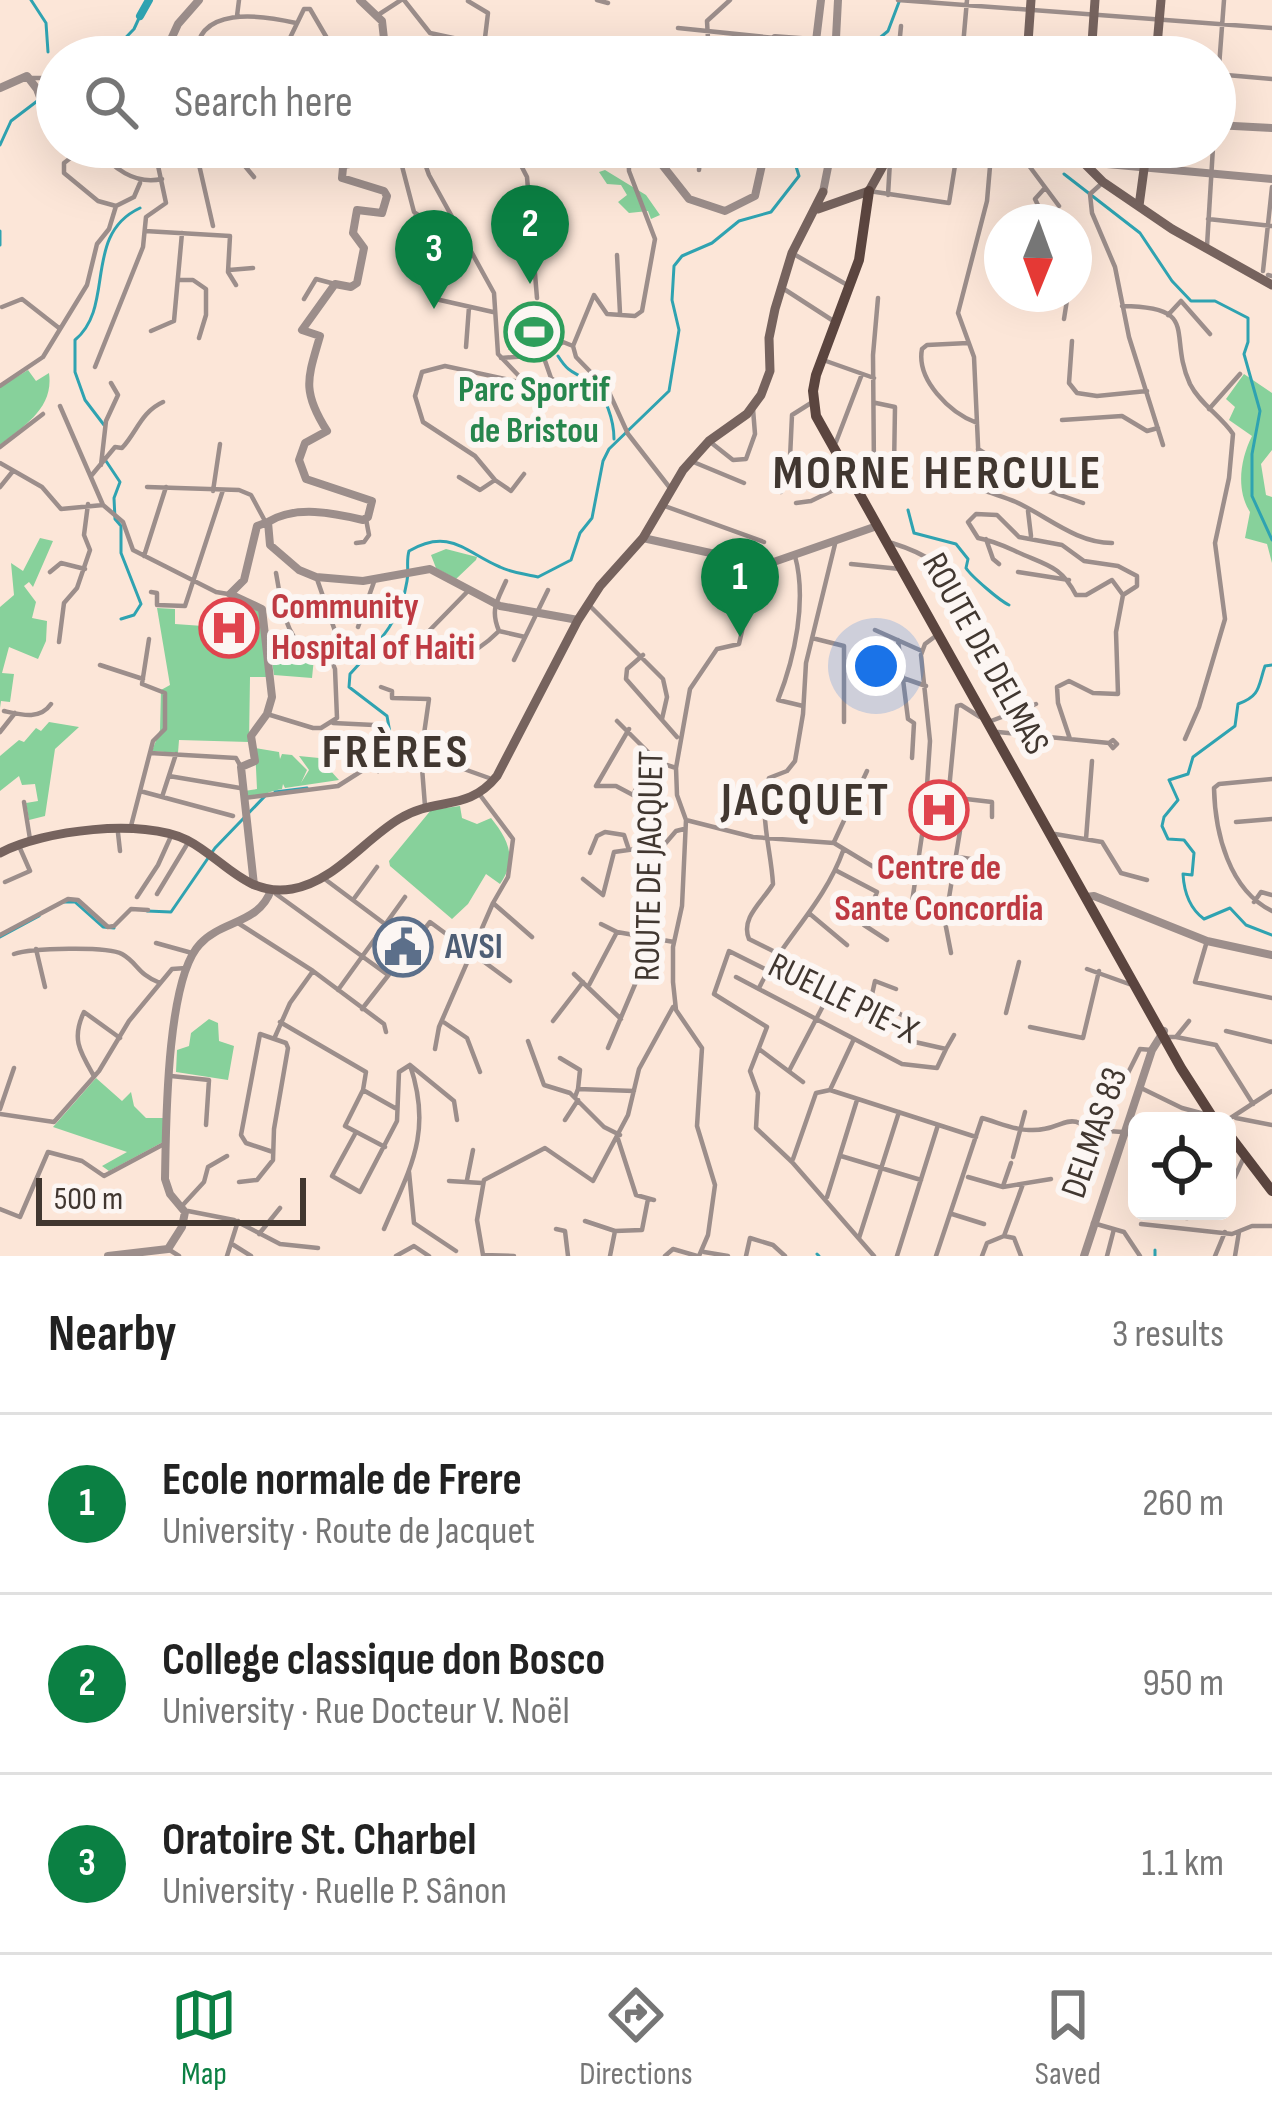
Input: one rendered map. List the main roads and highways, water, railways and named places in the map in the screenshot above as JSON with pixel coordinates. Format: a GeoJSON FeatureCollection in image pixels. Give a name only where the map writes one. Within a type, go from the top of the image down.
{"type":"FeatureCollection","features":[{"type":"Feature","properties":{"kind":"main road"},"geometry":{"type":"LineString","coordinates":[[1093,36],[1096,0]]}},
{"type":"Feature","properties":{"kind":"main road"},"geometry":{"type":"LineString","coordinates":[[1158,36],[1161,0]]}},
{"type":"Feature","properties":{"kind":"main road"},"geometry":{"type":"LineString","coordinates":[[1029,36],[1031,5]]}},
{"type":"Feature","properties":{"kind":"main road"},"geometry":{"type":"LineString","coordinates":[[816,402],[866,248],[869,193],[881,168]]}},
{"type":"Feature","properties":{"kind":"main road"},"geometry":{"type":"LineString","coordinates":[[1090,168],[1103,182],[1209,251],[1266,277]]}},
{"type":"Feature","properties":{"kind":"main road"},"geometry":{"type":"LineString","coordinates":[[1139,206],[1144,168]]}},
{"type":"Feature","properties":{"kind":"main road"},"geometry":{"type":"LineString","coordinates":[[0,854],[30,839],[131,826],[190,841],[254,885],[272,890],[306,886],[400,818],[425,806],[480,795],[494,780],[588,604],[643,538],[670,488],[692,461],[709,441],[753,408],[768,380],[771,325],[792,253],[823,192],[830,202]]}},
{"type":"Feature","properties":{"kind":"main road"},"geometry":{"type":"LineString","coordinates":[[816,211],[830,202],[869,193]]}},
{"type":"Feature","properties":{"kind":"main road"},"geometry":{"type":"LineString","coordinates":[[816,402],[816,375],[838,324]]}},
{"type":"Feature","properties":{"kind":"main road","name":"ROUTE DE DELMAS"},"geometry":{"type":"LineString","coordinates":[[816,402],[856,483]]}},
{"type":"Feature","properties":{"kind":"main road","name":"ROUTE DE DELMAS"},"geometry":{"type":"LineString","coordinates":[[816,402],[816,416],[1088,896]]}},
{"type":"Feature","properties":{"kind":"main road","name":"ROUTE DE DELMAS"},"geometry":{"type":"LineString","coordinates":[[879,525],[904,568]]}},
{"type":"Feature","properties":{"kind":"main road","name":"ROUTE DE DELMAS"},"geometry":{"type":"LineString","coordinates":[[991,723],[1213,1112]]}},
{"type":"Feature","properties":{"kind":"main road"},"geometry":{"type":"LineString","coordinates":[[1236,1148],[1270,1187]]}},
{"type":"Feature","properties":{"kind":"waterway"},"geometry":{"type":"LineString","coordinates":[[31,0],[46,23],[47,36]]}},
{"type":"Feature","properties":{"kind":"waterway"},"geometry":{"type":"LineString","coordinates":[[140,16],[149,0]]}},
{"type":"Feature","properties":{"kind":"waterway"},"geometry":{"type":"LineString","coordinates":[[882,36],[899,2]]}},
{"type":"Feature","properties":{"kind":"waterway"},"geometry":{"type":"LineString","coordinates":[[127,36],[140,16]]}},
{"type":"Feature","properties":{"kind":"waterway"},"geometry":{"type":"LineString","coordinates":[[0,145],[11,121],[36,102]]}},
{"type":"Feature","properties":{"kind":"waterway"},"geometry":{"type":"LineString","coordinates":[[370,764],[385,758],[390,733],[387,716],[349,687],[350,674],[399,609],[409,551],[447,542],[505,569],[538,577],[571,560],[580,533],[592,518],[609,449],[669,391],[679,330],[672,300],[674,266],[682,256],[712,243],[739,221],[771,212],[799,176],[797,168]]}},
{"type":"Feature","properties":{"kind":"waterway"},"geometry":{"type":"LineString","coordinates":[[1064,174],[1140,233],[1191,301],[1215,301],[1248,318],[1244,354],[1260,411],[1252,454],[1252,496],[1272,540]]}},
{"type":"Feature","properties":{"kind":"waterway"},"geometry":{"type":"LineString","coordinates":[[104,425],[85,400],[75,372],[75,340],[94,309],[111,235],[140,208]]}},
{"type":"Feature","properties":{"kind":"waterway"},"geometry":{"type":"LineString","coordinates":[[0,231],[0,245]]}},
{"type":"Feature","properties":{"kind":"waterway"},"geometry":{"type":"LineString","coordinates":[[558,356],[600,393],[611,416],[614,439]]}},
{"type":"Feature","properties":{"kind":"waterway"},"geometry":{"type":"LineString","coordinates":[[104,458],[120,482],[114,498],[115,519],[121,526],[121,553],[141,604],[134,615],[121,619]]}},
{"type":"Feature","properties":{"kind":"waterway"},"geometry":{"type":"LineString","coordinates":[[908,510],[914,533],[956,544],[968,559],[969,572],[1009,605]]}},
{"type":"Feature","properties":{"kind":"waterway"},"geometry":{"type":"LineString","coordinates":[[1272,665],[1265,666],[1255,694],[1238,704],[1235,726],[1193,757],[1188,774],[1169,780],[1178,800],[1162,826],[1168,839],[1184,840],[1194,853],[1192,875],[1183,874],[1188,899],[1199,915],[1204,919],[1230,908],[1246,925],[1272,935]]}},
{"type":"Feature","properties":{"kind":"waterway"},"geometry":{"type":"LineString","coordinates":[[275,792],[307,788]]}},
{"type":"Feature","properties":{"kind":"waterway"},"geometry":{"type":"LineString","coordinates":[[147,911],[171,912],[215,848],[266,795]]}},
{"type":"Feature","properties":{"kind":"waterway"},"geometry":{"type":"LineString","coordinates":[[63,902],[75,902],[103,927],[114,928]]}},
{"type":"Feature","properties":{"kind":"waterway"},"geometry":{"type":"LineString","coordinates":[[0,937],[39,916]]}},
{"type":"Feature","properties":{"kind":"waterway"},"geometry":{"type":"LineString","coordinates":[[1155,1250],[1155,1256]]}},
{"type":"Feature","properties":{"kind":"place","name":"College classique don Bosco"},"geometry":{"type":"Point","coordinates":[530,284]}},
{"type":"Feature","properties":{"kind":"place","name":"Oratoire St. Charbel"},"geometry":{"type":"Point","coordinates":[434,309]}},
{"type":"Feature","properties":{"kind":"place","name":"Parc Sportif de Bristou"},"geometry":{"type":"Point","coordinates":[534,332]}},
{"type":"Feature","properties":{"kind":"place","name":"Community Hospital of Haiti"},"geometry":{"type":"Point","coordinates":[229,628]}},
{"type":"Feature","properties":{"kind":"place","name":"Ecole normale de Frere"},"geometry":{"type":"Point","coordinates":[740,637]}},
{"type":"Feature","properties":{"kind":"place","name":"Centre de Sante Concordia"},"geometry":{"type":"Point","coordinates":[939,810]}},
{"type":"Feature","properties":{"kind":"place","name":"AVSI"},"geometry":{"type":"Point","coordinates":[403,947]}},
{"type":"Feature","properties":{"kind":"district","name":"MORNE HERCULE"},"geometry":{"type":"Point","coordinates":[938,473]}},
{"type":"Feature","properties":{"kind":"district","name":"FRÈRES"},"geometry":{"type":"Point","coordinates":[396,752]}},
{"type":"Feature","properties":{"kind":"district","name":"JACQUET"},"geometry":{"type":"Point","coordinates":[806,800]}}]}
